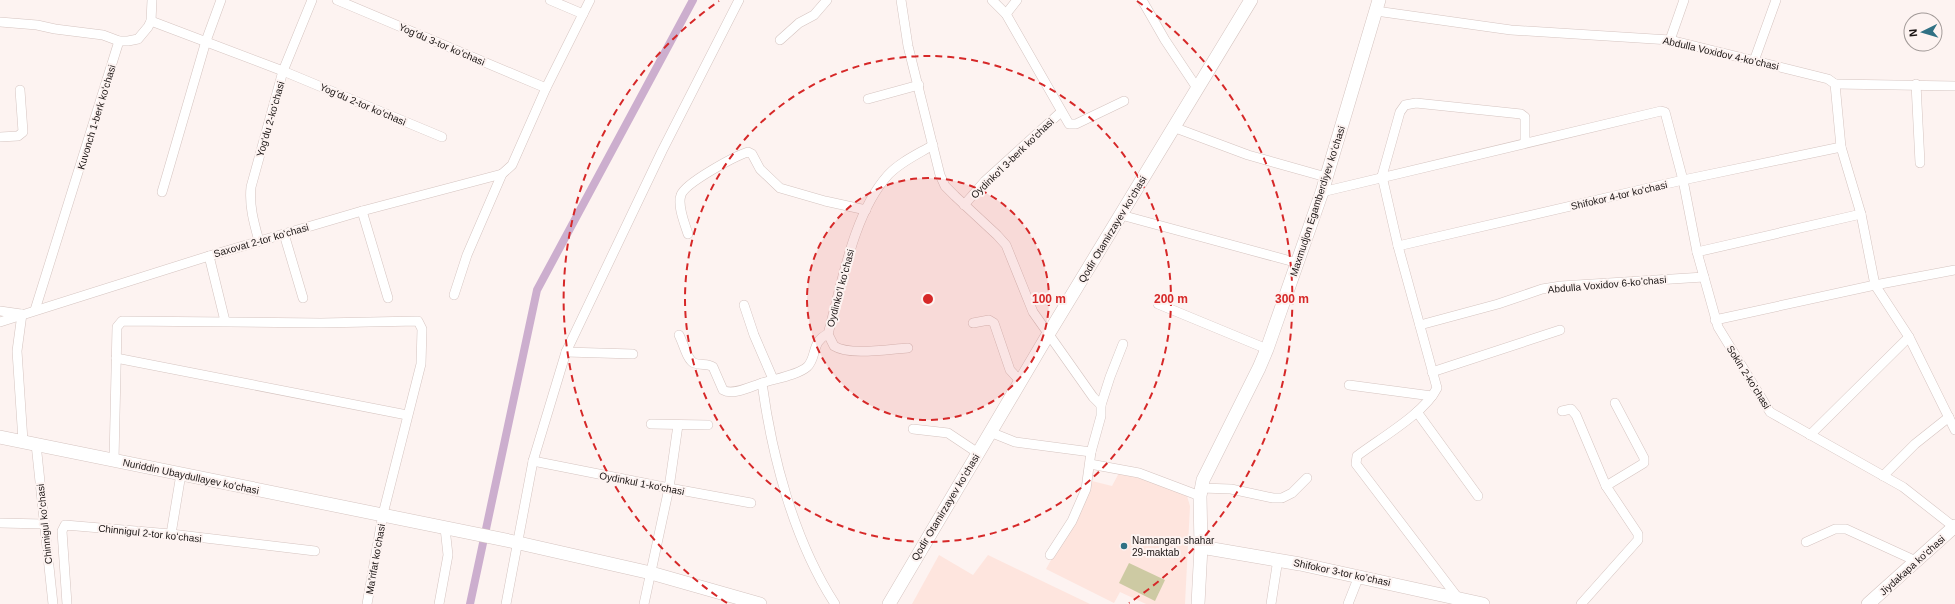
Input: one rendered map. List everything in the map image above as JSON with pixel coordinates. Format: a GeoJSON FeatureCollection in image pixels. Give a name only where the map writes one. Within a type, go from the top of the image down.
{"type":"FeatureCollection","features":[{"type":"Feature","properties":{"kind":"main road","name":"Qodir Otamirzayev koʻchasi"},"geometry":{"type":"LineString","coordinates":[[888,604],[1049,333],[1251,0]]}},
{"type":"Feature","properties":{"kind":"main road","name":"Maxmudjon Egamberdiyev koʻchasi"},"geometry":{"type":"LineString","coordinates":[[1198,604],[1201,547],[1200,492],[1207,470],[1256,375],[1267,348],[1322,192],[1378,5]]}},
{"type":"Feature","properties":{"kind":"main road","name":"Nuriddin Ubaydullayev koʻchasi"},"geometry":{"type":"LineString","coordinates":[[0,437],[383,514],[651,572],[760,604]]}},
{"type":"Feature","properties":{"kind":"main road","name":"Jiydakapa ko'chasi"},"geometry":{"type":"LineString","coordinates":[[1868,604],[1954,526]]}},
{"type":"Feature","properties":{"kind":"main road","name":"Shifokor 3-tor koʼchasi"},"geometry":{"type":"LineString","coordinates":[[1201,547],[1278,559],[1483,604]]}},
{"type":"Feature","properties":{"kind":"street"},"geometry":{"type":"LineString","coordinates":[[0,22],[37,25],[55,29],[103,35],[120,41],[128,41],[138,39],[144,33],[151,21],[152,0]]}},
{"type":"Feature","properties":{"kind":"street"},"geometry":{"type":"LineString","coordinates":[[162,192],[206,42],[221,0]]}},
{"type":"Feature","properties":{"kind":"street","name":"Yogʻdu 2-koʻchasi"},"geometry":{"type":"LineString","coordinates":[[259,241],[251,211],[251,187],[283,71],[312,0]]}},
{"type":"Feature","properties":{"kind":"street","name":"Yogʻdu 3-tor koʻchasi"},"geometry":{"type":"LineString","coordinates":[[337,0],[546,88]]}},
{"type":"Feature","properties":{"kind":"street"},"geometry":{"type":"LineString","coordinates":[[550,0],[583,14]]}},
{"type":"Feature","properties":{"kind":"street"},"geometry":{"type":"LineString","coordinates":[[454,295],[466,255],[502,174],[512,165],[546,88],[590,0]]}},
{"type":"Feature","properties":{"kind":"street"},"geometry":{"type":"LineString","coordinates":[[506,604],[514,542],[533,461],[566,352],[614,248],[740,0]]}},
{"type":"Feature","properties":{"kind":"street"},"geometry":{"type":"LineString","coordinates":[[780,40],[799,22],[814,15],[827,0]]}},
{"type":"Feature","properties":{"kind":"street"},"geometry":{"type":"LineString","coordinates":[[901,0],[908,46],[919,85],[940,175],[945,186],[997,234],[1006,245],[1026,299],[1033,312],[1093,397],[1101,405]]}},
{"type":"Feature","properties":{"kind":"street","name":"Oydinko'l 3-berk ko'chasi"},"geometry":{"type":"LineString","coordinates":[[992,0],[1006,14],[1067,122],[1072,125],[1124,101]]}},
{"type":"Feature","properties":{"kind":"street"},"geometry":{"type":"LineString","coordinates":[[1006,14],[1017,0]]}},
{"type":"Feature","properties":{"kind":"street"},"geometry":{"type":"LineString","coordinates":[[1142,0],[1164,40],[1197,88]]}},
{"type":"Feature","properties":{"kind":"street"},"geometry":{"type":"LineString","coordinates":[[1670,40],[1684,0]]}},
{"type":"Feature","properties":{"kind":"street"},"geometry":{"type":"LineString","coordinates":[[1754,60],[1776,0]]}},
{"type":"Feature","properties":{"kind":"street","name":"Abdulla Voxidov 4-ko'chasi"},"geometry":{"type":"LineString","coordinates":[[1378,5],[1511,30],[1670,40],[1828,79],[1835,84]]}},
{"type":"Feature","properties":{"kind":"street","name":"Yogʻdu 2-tor koʻchasi"},"geometry":{"type":"LineString","coordinates":[[151,21],[283,71],[442,138]]}},
{"type":"Feature","properties":{"kind":"street","name":"Kuvonch 1-berk koʻchasi"},"geometry":{"type":"LineString","coordinates":[[35,310],[120,41]]}},
{"type":"Feature","properties":{"kind":"street"},"geometry":{"type":"LineString","coordinates":[[1955,86],[1916,84],[1835,84],[1841,147],[1861,214],[1875,285],[1909,337],[1955,430]]}},
{"type":"Feature","properties":{"kind":"street"},"geometry":{"type":"LineString","coordinates":[[1916,84],[1920,163]]}},
{"type":"Feature","properties":{"kind":"street"},"geometry":{"type":"LineString","coordinates":[[868,99],[919,85]]}},
{"type":"Feature","properties":{"kind":"street"},"geometry":{"type":"LineString","coordinates":[[0,137],[18,136],[23,132],[20,90]]}},
{"type":"Feature","properties":{"kind":"street"},"geometry":{"type":"LineString","coordinates":[[1322,192],[1382,176],[1525,143],[1525,117],[1522,114],[1430,104],[1407,104],[1402,107],[1400,112],[1382,176],[1398,246],[1437,388],[1432,396],[1417,412],[1358,456],[1356,464],[1458,598]]}},
{"type":"Feature","properties":{"kind":"street","name":"Sokin 2-koʼchasi"},"geometry":{"type":"LineString","coordinates":[[1525,143],[1661,111],[1665,112],[1683,180],[1697,252],[1718,327],[1770,412],[1903,488],[1954,526]]}},
{"type":"Feature","properties":{"kind":"street","name":"Oydinko'l 3-berk ko'chasi"},"geometry":{"type":"LineString","coordinates":[[964,205],[985,181],[1061,112]]}},
{"type":"Feature","properties":{"kind":"street"},"geometry":{"type":"LineString","coordinates":[[1173,127],[1248,155],[1326,177]]}},
{"type":"Feature","properties":{"kind":"street","name":"Oydinkoʻl koʻchasi"},"geometry":{"type":"LineString","coordinates":[[680,335],[690,359],[695,363],[713,367],[726,392],[734,392],[800,371],[808,366],[816,345],[828,334],[846,262],[866,210],[887,176],[898,166],[933,145]]}},
{"type":"Feature","properties":{"kind":"street","name":"Shifokor 4-tor ko'chasi"},"geometry":{"type":"LineString","coordinates":[[1398,246],[1683,180],[1841,147]]}},
{"type":"Feature","properties":{"kind":"street"},"geometry":{"type":"LineString","coordinates":[[688,234],[681,206],[682,193],[688,187],[721,164],[748,152],[752,154],[760,169],[780,188],[825,201],[866,210]]}},
{"type":"Feature","properties":{"kind":"street","name":"Saxovat 2-tor koʻchasi"},"geometry":{"type":"LineString","coordinates":[[0,322],[259,241],[362,211],[502,174]]}},
{"type":"Feature","properties":{"kind":"street"},"geometry":{"type":"LineString","coordinates":[[362,211],[388,298]]}},
{"type":"Feature","properties":{"kind":"street"},"geometry":{"type":"LineString","coordinates":[[1697,252],[1861,214]]}},
{"type":"Feature","properties":{"kind":"street"},"geometry":{"type":"LineString","coordinates":[[1121,215],[1298,263]]}},
{"type":"Feature","properties":{"kind":"street"},"geometry":{"type":"LineString","coordinates":[[284,234],[303,298]]}},
{"type":"Feature","properties":{"kind":"street"},"geometry":{"type":"LineString","coordinates":[[114,460],[117,327],[122,321],[225,321],[209,256]]}},
{"type":"Feature","properties":{"kind":"street"},"geometry":{"type":"LineString","coordinates":[[1716,320],[1875,285],[1955,270]]}},
{"type":"Feature","properties":{"kind":"street","name":"Abdulla Voxidov 6-koʼchasi"},"geometry":{"type":"LineString","coordinates":[[1420,325],[1511,301],[1542,289],[1561,286],[1704,277]]}},
{"type":"Feature","properties":{"kind":"street"},"geometry":{"type":"LineString","coordinates":[[1158,304],[1267,348]]}},
{"type":"Feature","properties":{"kind":"street"},"geometry":{"type":"LineString","coordinates":[[744,305],[754,335],[773,379]]}},
{"type":"Feature","properties":{"kind":"street"},"geometry":{"type":"LineString","coordinates":[[0,311],[22,314],[17,351],[23,441]]}},
{"type":"Feature","properties":{"kind":"street"},"geometry":{"type":"LineString","coordinates":[[973,323],[988,320],[994,323],[1010,370],[1020,382]]}},
{"type":"Feature","properties":{"kind":"street","name":"Maʼrifat ko'chasi"},"geometry":{"type":"LineString","coordinates":[[225,321],[321,323],[418,321],[422,329],[421,364],[383,514],[368,604]]}},
{"type":"Feature","properties":{"kind":"street"},"geometry":{"type":"LineString","coordinates":[[1432,372],[1560,330]]}},
{"type":"Feature","properties":{"kind":"street"},"geometry":{"type":"LineString","coordinates":[[828,334],[834,346],[843,350],[908,348]]}},
{"type":"Feature","properties":{"kind":"street"},"geometry":{"type":"LineString","coordinates":[[1810,435],[1909,337]]}},
{"type":"Feature","properties":{"kind":"street"},"geometry":{"type":"LineString","coordinates":[[1050,555],[1080,508],[1086,489],[1091,452],[1101,416],[1101,405],[1123,344]]}},
{"type":"Feature","properties":{"kind":"street"},"geometry":{"type":"LineString","coordinates":[[566,352],[633,354]]}},
{"type":"Feature","properties":{"kind":"street"},"geometry":{"type":"LineString","coordinates":[[116,358],[408,415]]}},
{"type":"Feature","properties":{"kind":"street"},"geometry":{"type":"LineString","coordinates":[[762,383],[767,421],[796,526],[809,559],[835,604]]}},
{"type":"Feature","properties":{"kind":"street"},"geometry":{"type":"LineString","coordinates":[[1349,385],[1432,396]]}},
{"type":"Feature","properties":{"kind":"street"},"geometry":{"type":"LineString","coordinates":[[1606,486],[1644,463],[1644,458],[1615,403]]}},
{"type":"Feature","properties":{"kind":"street"},"geometry":{"type":"LineString","coordinates":[[1562,411],[1571,409],[1576,415],[1606,486],[1638,534],[1638,540],[1581,604]]}},
{"type":"Feature","properties":{"kind":"street"},"geometry":{"type":"LineString","coordinates":[[1417,412],[1478,496]]}},
{"type":"Feature","properties":{"kind":"street"},"geometry":{"type":"LineString","coordinates":[[1883,476],[1915,444],[1949,418]]}},
{"type":"Feature","properties":{"kind":"street"},"geometry":{"type":"LineString","coordinates":[[651,424],[708,425]]}},
{"type":"Feature","properties":{"kind":"street"},"geometry":{"type":"LineString","coordinates":[[644,604],[669,488],[678,425]]}},
{"type":"Feature","properties":{"kind":"street"},"geometry":{"type":"LineString","coordinates":[[914,429],[948,433],[978,453]]}},
{"type":"Feature","properties":{"kind":"street"},"geometry":{"type":"LineString","coordinates":[[990,432],[1015,442],[1091,452]]}},
{"type":"Feature","properties":{"kind":"street","name":"Chinnigul koʻchasi"},"geometry":{"type":"LineString","coordinates":[[36,444],[53,604]]}},
{"type":"Feature","properties":{"kind":"street","name":"Oydinkul 1-ko'chasi"},"geometry":{"type":"LineString","coordinates":[[533,461],[751,503]]}},
{"type":"Feature","properties":{"kind":"street"},"geometry":{"type":"LineString","coordinates":[[1090,464],[1139,473],[1200,492],[1231,489],[1273,498],[1282,498],[1292,493],[1307,478]]}},
{"type":"Feature","properties":{"kind":"street"},"geometry":{"type":"LineString","coordinates":[[171,534],[181,474]]}},
{"type":"Feature","properties":{"kind":"street"},"geometry":{"type":"LineString","coordinates":[[0,523],[44,524]]}},
{"type":"Feature","properties":{"kind":"street","name":"Chinnigul 2-tor koʻchasi"},"geometry":{"type":"LineString","coordinates":[[67,604],[62,531],[64,526],[171,534],[315,551]]}},
{"type":"Feature","properties":{"kind":"street"},"geometry":{"type":"LineString","coordinates":[[439,604],[448,556],[449,529]]}},
{"type":"Feature","properties":{"kind":"street"},"geometry":{"type":"LineString","coordinates":[[1806,542],[1835,529],[1846,529],[1916,561]]}},
{"type":"Feature","properties":{"kind":"street"},"geometry":{"type":"LineString","coordinates":[[1271,604],[1278,559]]}},
{"type":"Feature","properties":{"kind":"street"},"geometry":{"type":"LineString","coordinates":[[1348,604],[1359,576]]}},
{"type":"Feature","properties":{"kind":"shaded area","name":"Namangan shahar 29-maktab"},"geometry":{"type":"Polygon","coordinates":[[[1119,473],[1141,478],[1187,496],[1190,506],[1185,604],[1146,604],[1120,592],[1114,603],[1046,569],[1080,508],[1092,481],[1112,486],[1119,473]]]}},
{"type":"Feature","properties":{"kind":"shaded area"},"geometry":{"type":"Polygon","coordinates":[[[939,555],[973,575],[988,555],[1090,604],[912,604],[939,555]]]}},
{"type":"Feature","properties":{"kind":"shaded area"},"geometry":{"type":"Polygon","coordinates":[[[1129,563],[1165,580],[1155,601],[1119,583],[1129,563]]]}},
{"type":"Feature","properties":{"kind":"waterway"},"geometry":{"type":"LineString","coordinates":[[470,604],[537,290],[693,0]]}},
{"type":"Feature","properties":{"kind":"place","name":"Namangan shahar 29-maktab"},"geometry":{"type":"Point","coordinates":[1124,546]}}]}
